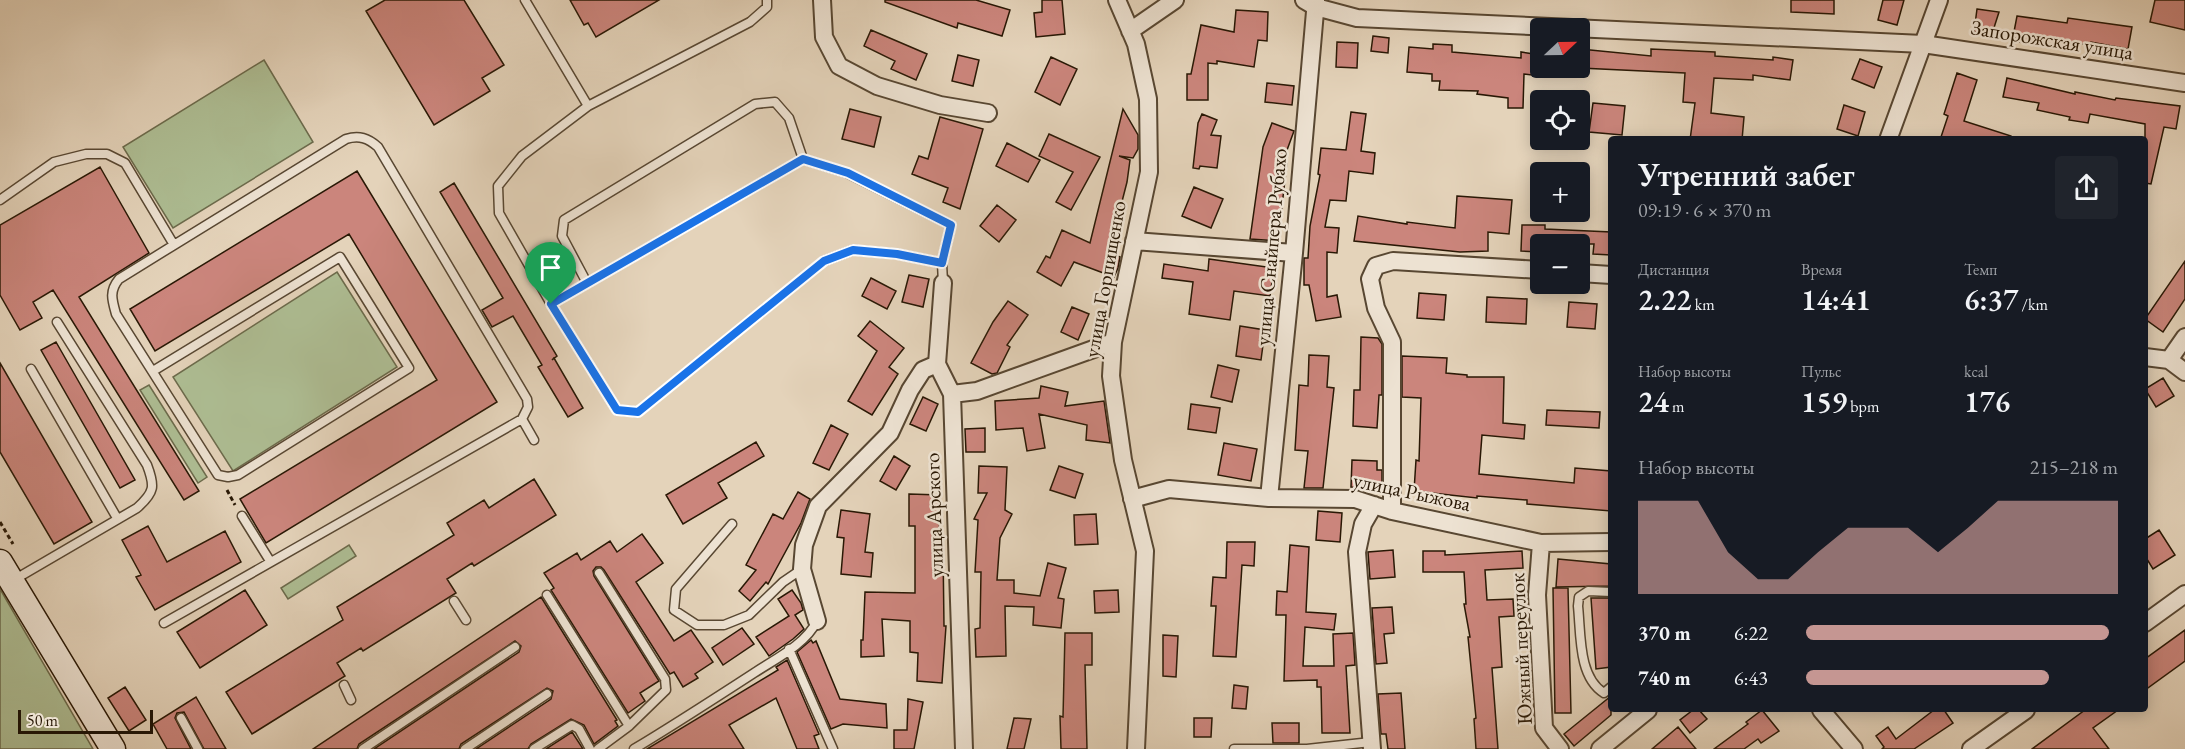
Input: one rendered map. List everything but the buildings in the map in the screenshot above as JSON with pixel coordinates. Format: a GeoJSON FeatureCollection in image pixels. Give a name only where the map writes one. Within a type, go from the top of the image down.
{"type":"FeatureCollection","features":[{"type":"Feature","properties":{"kind":"street"},"geometry":{"type":"LineString","coordinates":[[822,0],[824,37],[840,66],[877,86],[940,105],[988,113]]}},
{"type":"Feature","properties":{"kind":"street","name":"улица Горпищенко"},"geometry":{"type":"LineString","coordinates":[[1117,0],[1136,44],[1148,99],[1149,172],[1113,342],[1111,376],[1123,460],[1145,551],[1136,749]]}},
{"type":"Feature","properties":{"kind":"street"},"geometry":{"type":"LineString","coordinates":[[1130,31],[1176,0]]}},
{"type":"Feature","properties":{"kind":"street"},"geometry":{"type":"LineString","coordinates":[[1889,136],[1939,0]]}},
{"type":"Feature","properties":{"kind":"street","name":"Запорожская улица"},"geometry":{"type":"LineString","coordinates":[[1312,2],[1357,18],[1923,44],[2185,83]]}},
{"type":"Feature","properties":{"kind":"street","name":"улица Снайпера Рубахо"},"geometry":{"type":"LineString","coordinates":[[1269,498],[1293,253],[1312,2]]}},
{"type":"Feature","properties":{"kind":"street"},"geometry":{"type":"LineString","coordinates":[[1134,241],[1293,253]]}},
{"type":"Feature","properties":{"kind":"street"},"geometry":{"type":"LineString","coordinates":[[1392,511],[1392,342],[1376,308],[1370,279],[1376,266],[1393,261],[1530,269]]}},
{"type":"Feature","properties":{"kind":"street"},"geometry":{"type":"LineString","coordinates":[[1590,274],[1608,275]]}},
{"type":"Feature","properties":{"kind":"street"},"geometry":{"type":"LineString","coordinates":[[817,621],[802,569],[804,545],[818,506],[890,432],[910,390],[923,370],[937,364],[943,283]]}},
{"type":"Feature","properties":{"kind":"street"},"geometry":{"type":"LineString","coordinates":[[2169,360],[2185,338]]}},
{"type":"Feature","properties":{"kind":"street"},"geometry":{"type":"LineString","coordinates":[[952,394],[977,391],[1113,342]]}},
{"type":"Feature","properties":{"kind":"street"},"geometry":{"type":"LineString","coordinates":[[2148,357],[2169,360],[2185,372]]}},
{"type":"Feature","properties":{"kind":"street","name":"улица Арского"},"geometry":{"type":"LineString","coordinates":[[937,364],[952,394],[964,749]]}},
{"type":"Feature","properties":{"kind":"street","name":"улица Рыжова"},"geometry":{"type":"LineString","coordinates":[[1132,499],[1169,489],[1269,498],[1355,499],[1392,511],[1541,543],[1608,542]]}},
{"type":"Feature","properties":{"kind":"street"},"geometry":{"type":"LineString","coordinates":[[1371,745],[1357,552],[1363,524],[1374,505]]}},
{"type":"Feature","properties":{"kind":"street","name":"Южный переулок"},"geometry":{"type":"LineString","coordinates":[[1541,543],[1537,595],[1544,728],[1560,749]]}},
{"type":"Feature","properties":{"kind":"street"},"geometry":{"type":"LineString","coordinates":[[6,572],[113,749]]}},
{"type":"Feature","properties":{"kind":"street"},"geometry":{"type":"LineString","coordinates":[[2148,621],[2185,594]]}},
{"type":"Feature","properties":{"kind":"street"},"geometry":{"type":"LineString","coordinates":[[1600,749],[1646,712]]}},
{"type":"Feature","properties":{"kind":"street"},"geometry":{"type":"LineString","coordinates":[[1823,712],[1854,749]]}},
{"type":"Feature","properties":{"kind":"street"},"geometry":{"type":"LineString","coordinates":[[1971,749],[2023,712]]}},
{"type":"Feature","properties":{"kind":"lane"},"geometry":{"type":"LineString","coordinates":[[525,0],[588,106]]}},
{"type":"Feature","properties":{"kind":"lane"},"geometry":{"type":"LineString","coordinates":[[767,0],[767,7],[750,22],[588,106],[522,156],[498,186],[499,213],[551,304],[617,410],[638,412],[824,261],[853,250],[897,254],[942,263]]}},
{"type":"Feature","properties":{"kind":"lane"},"geometry":{"type":"LineString","coordinates":[[587,283],[562,236],[564,220],[756,104],[775,102],[789,118],[803,159]]}},
{"type":"Feature","properties":{"kind":"lane"},"geometry":{"type":"LineString","coordinates":[[153,371],[340,257],[409,368],[238,475],[218,476],[116,314],[111,294],[113,286],[119,279],[346,139],[354,137],[371,141],[378,147],[527,399],[528,407],[522,419],[164,623]]}},
{"type":"Feature","properties":{"kind":"lane"},"geometry":{"type":"LineString","coordinates":[[0,200],[54,162],[86,154],[107,154],[125,163],[174,245]]}},
{"type":"Feature","properties":{"kind":"lane"},"geometry":{"type":"LineString","coordinates":[[551,304],[803,159],[848,173],[951,225],[942,263],[943,283]]}},
{"type":"Feature","properties":{"kind":"lane"},"geometry":{"type":"LineString","coordinates":[[6,572],[137,508],[149,497],[153,483],[147,465],[57,322]]}},
{"type":"Feature","properties":{"kind":"lane"},"geometry":{"type":"LineString","coordinates":[[31,369],[117,518]]}},
{"type":"Feature","properties":{"kind":"lane"},"geometry":{"type":"LineString","coordinates":[[522,419],[534,440]]}},
{"type":"Feature","properties":{"kind":"lane"},"geometry":{"type":"LineString","coordinates":[[242,516],[270,561]]}},
{"type":"Feature","properties":{"kind":"lane"},"geometry":{"type":"LineString","coordinates":[[732,524],[676,589],[674,610],[697,625],[724,625],[749,615],[783,582],[802,569]]}},
{"type":"Feature","properties":{"kind":"lane"},"geometry":{"type":"LineString","coordinates":[[597,749],[629,726],[666,690],[665,679],[598,573]]}},
{"type":"Feature","properties":{"kind":"lane"},"geometry":{"type":"LineString","coordinates":[[1608,592],[1588,591],[1580,597],[1578,606],[1586,671],[1594,687],[1604,693],[1608,690]]}},
{"type":"Feature","properties":{"kind":"lane"},"geometry":{"type":"LineString","coordinates":[[547,595],[629,726]]}},
{"type":"Feature","properties":{"kind":"lane"},"geometry":{"type":"LineString","coordinates":[[454,602],[466,620]]}},
{"type":"Feature","properties":{"kind":"lane"},"geometry":{"type":"LineString","coordinates":[[634,749],[789,649],[811,632],[817,621]]}},
{"type":"Feature","properties":{"kind":"lane"},"geometry":{"type":"LineString","coordinates":[[363,749],[515,646]]}},
{"type":"Feature","properties":{"kind":"lane"},"geometry":{"type":"LineString","coordinates":[[789,649],[833,749]]}},
{"type":"Feature","properties":{"kind":"lane"},"geometry":{"type":"LineString","coordinates":[[344,685],[351,700]]}},
{"type":"Feature","properties":{"kind":"lane"},"geometry":{"type":"LineString","coordinates":[[465,749],[547,694]]}},
{"type":"Feature","properties":{"kind":"lane"},"geometry":{"type":"LineString","coordinates":[[181,718],[198,749]]}},
{"type":"Feature","properties":{"kind":"lane"},"geometry":{"type":"LineString","coordinates":[[534,749],[572,725],[579,729],[590,749]]}},
{"type":"Feature","properties":{"kind":"lane"},"geometry":{"type":"LineString","coordinates":[[1234,749],[1307,749],[1371,745]]}},
{"type":"Feature","properties":{"kind":"path"},"geometry":{"type":"LineString","coordinates":[[218,476],[242,516]]}},
{"type":"Feature","properties":{"kind":"green space"},"geometry":{"type":"Polygon","coordinates":[[[264,60],[313,142],[173,228],[123,147],[264,60]]]}},
{"type":"Feature","properties":{"kind":"green space"},"geometry":{"type":"Polygon","coordinates":[[[337,272],[397,367],[233,471],[173,377],[337,272]]]}},
{"type":"Feature","properties":{"kind":"green space"},"geometry":{"type":"Polygon","coordinates":[[[149,385],[207,477],[198,483],[140,390],[149,385]]]}},
{"type":"Feature","properties":{"kind":"green space"},"geometry":{"type":"Polygon","coordinates":[[[349,545],[356,556],[288,599],[281,588],[349,545]]]}},
{"type":"Feature","properties":{"kind":"green space"},"geometry":{"type":"Polygon","coordinates":[[[0,589],[93,749],[0,749],[0,589]]]}},
{"type":"Feature","properties":{"kind":"route"},"geometry":{"type":"LineString","coordinates":[[803,159],[848,173],[951,225],[942,263],[897,254],[853,250],[824,261],[638,412],[617,410],[551,304],[803,159]]}}]}
